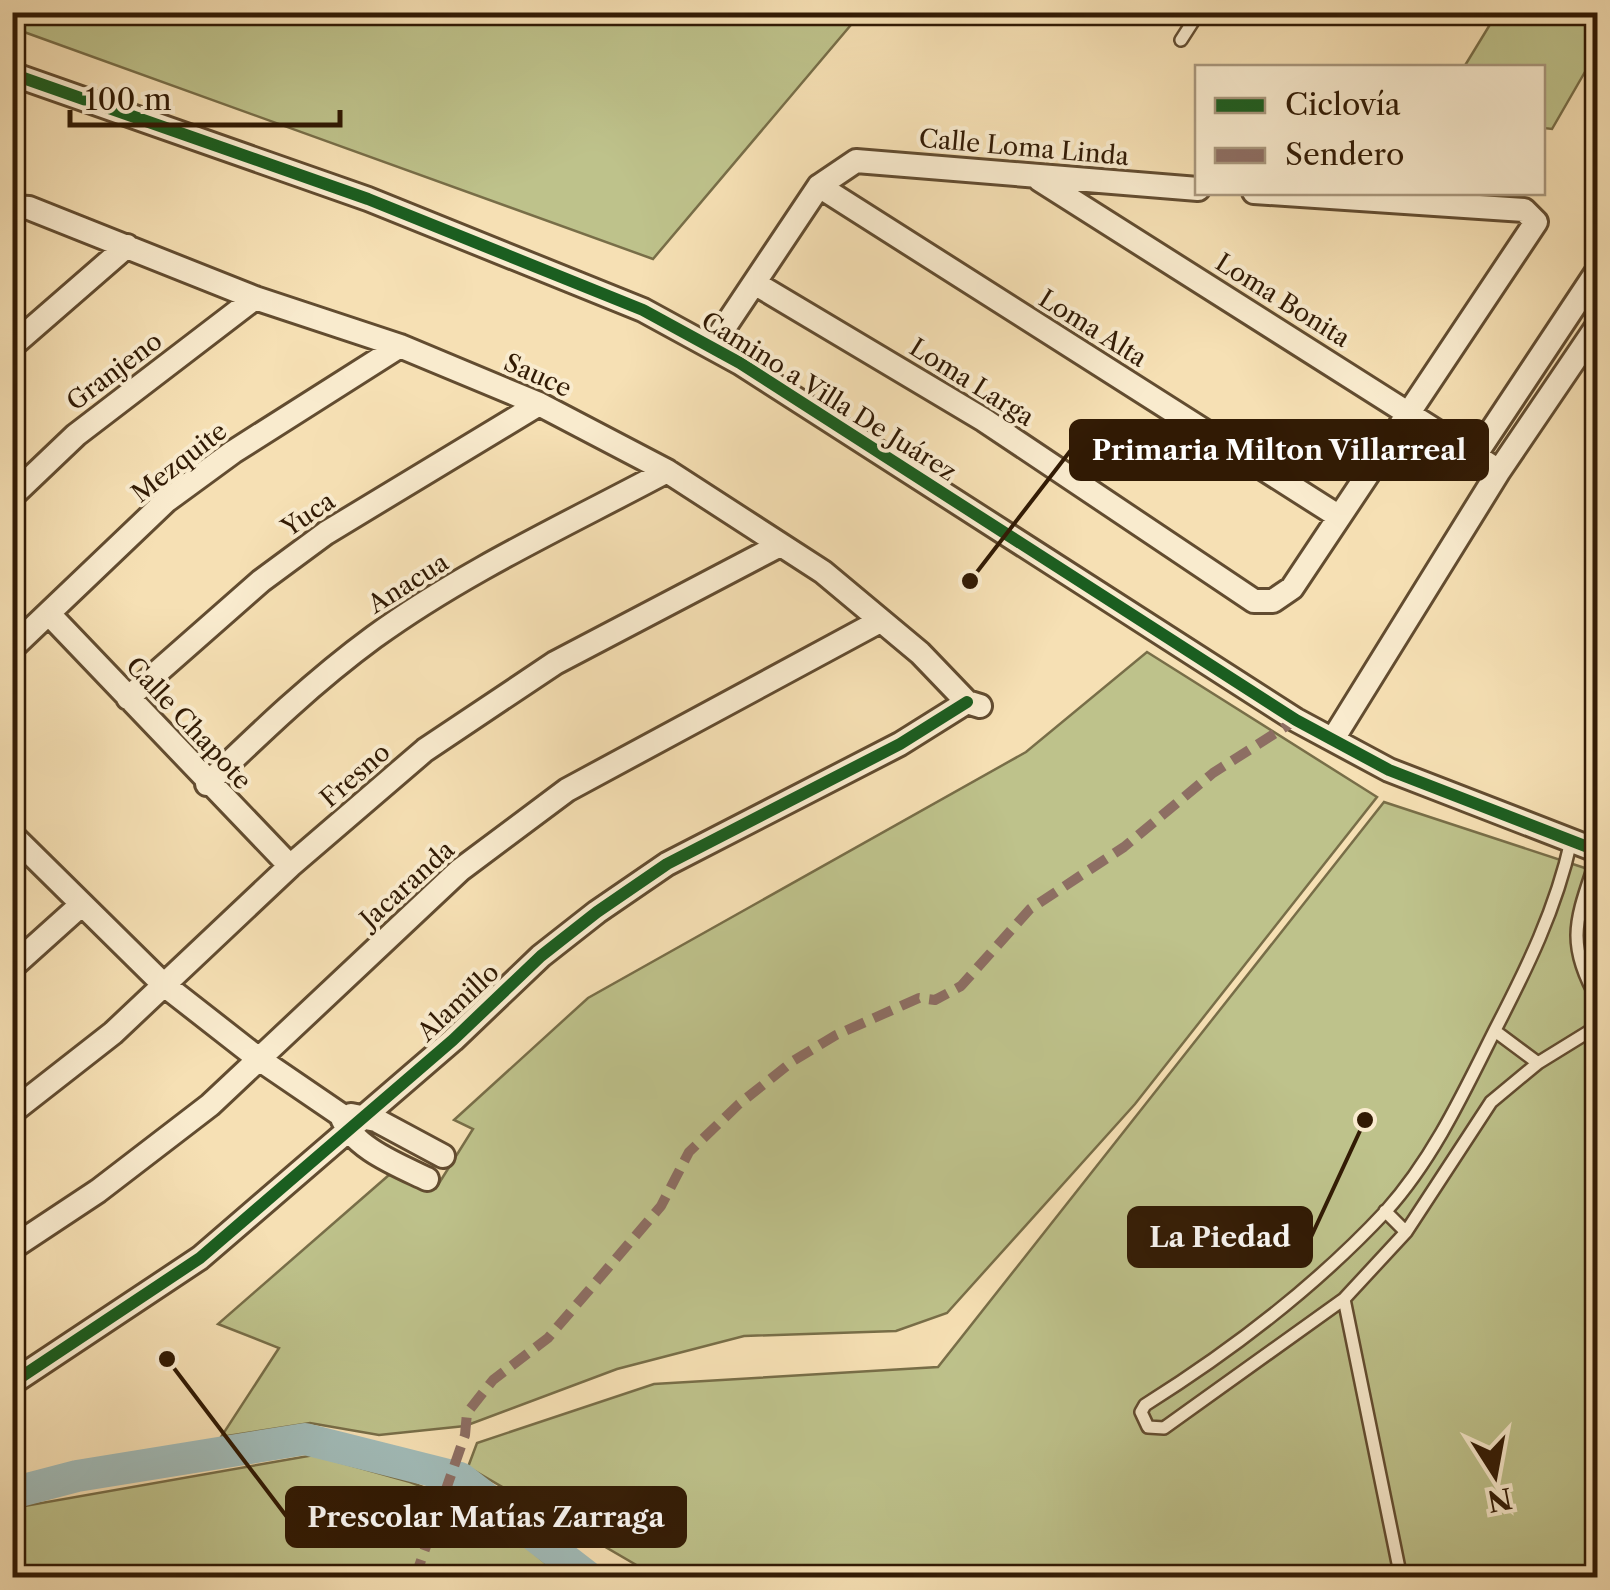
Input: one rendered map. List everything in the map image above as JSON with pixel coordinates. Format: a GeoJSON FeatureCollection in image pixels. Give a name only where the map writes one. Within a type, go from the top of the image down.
{"type":"FeatureCollection","features":[{"type":"Feature","properties":{"kind":"street","name":"Camino a Villa De Juárez"},"geometry":{"type":"LineString","coordinates":[[12,74],[368,199],[644,310],[712,346],[1333,740],[1459,800],[1598,852]]}},
{"type":"Feature","properties":{"kind":"street","name":"Calle Loma Linda"},"geometry":{"type":"LineString","coordinates":[[819,186],[847,164],[869,159],[1036,178],[1195,189]]}},
{"type":"Feature","properties":{"kind":"street","name":"Loma Bonita"},"geometry":{"type":"LineString","coordinates":[[1036,178],[1499,470]]}},
{"type":"Feature","properties":{"kind":"street"},"geometry":{"type":"LineString","coordinates":[[712,346],[819,186]]}},
{"type":"Feature","properties":{"kind":"street","name":"Loma Alta"},"geometry":{"type":"LineString","coordinates":[[819,186],[1338,516]]}},
{"type":"Feature","properties":{"kind":"street"},"geometry":{"type":"LineString","coordinates":[[1299,195],[1524,210],[1535,216],[1536,229],[1338,516]]}},
{"type":"Feature","properties":{"kind":"street","name":"Sauce"},"geometry":{"type":"LineString","coordinates":[[12,207],[29,208],[255,298],[400,346],[539,404],[666,471],[824,572],[920,653],[973,704]]}},
{"type":"Feature","properties":{"kind":"street"},"geometry":{"type":"LineString","coordinates":[[12,346],[128,246]]}},
{"type":"Feature","properties":{"kind":"street"},"geometry":{"type":"LineString","coordinates":[[1476,454],[1598,270]]}},
{"type":"Feature","properties":{"kind":"street","name":"Loma Larga"},"geometry":{"type":"LineString","coordinates":[[756,284],[984,420],[1254,601],[1274,600],[1292,588],[1338,516]]}},
{"type":"Feature","properties":{"kind":"street","name":"Granjeno"},"geometry":{"type":"LineString","coordinates":[[12,496],[76,435],[255,298]]}},
{"type":"Feature","properties":{"kind":"street"},"geometry":{"type":"LineString","coordinates":[[1333,740],[1499,470],[1598,325]]}},
{"type":"Feature","properties":{"kind":"street","name":"Mezquite"},"geometry":{"type":"LineString","coordinates":[[12,648],[166,502],[233,452],[400,346]]}},
{"type":"Feature","properties":{"kind":"street","name":"Yuca"},"geometry":{"type":"LineString","coordinates":[[128,698],[261,580],[326,533],[539,404]]}},
{"type":"Feature","properties":{"kind":"street","name":"Anacua"},"geometry":{"type":"LineString","coordinates":[[207,784],[310,686],[376,636],[446,589],[666,471]]}},
{"type":"Feature","properties":{"kind":"street","name":"Fresno"},"geometry":{"type":"LineString","coordinates":[[12,1112],[114,1033],[290,866],[426,750],[480,710],[556,663],[780,545]]}},
{"type":"Feature","properties":{"kind":"street","name":"Calle Chapote"},"geometry":{"type":"LineString","coordinates":[[50,615],[207,784],[290,866]]}},
{"type":"Feature","properties":{"kind":"street","name":"Jacaranda"},"geometry":{"type":"LineString","coordinates":[[12,1248],[98,1192],[210,1106],[460,870],[567,790],[880,621]]}},
{"type":"Feature","properties":{"kind":"street","name":"Alamillo"},"geometry":{"type":"LineString","coordinates":[[12,1383],[200,1258],[350,1120],[453,1040],[541,956],[597,912],[667,864],[973,704]]}},
{"type":"Feature","properties":{"kind":"street"},"geometry":{"type":"LineString","coordinates":[[12,835],[163,984],[259,1059],[350,1120],[442,1156]]}},
{"type":"Feature","properties":{"kind":"street"},"geometry":{"type":"LineString","coordinates":[[12,967],[81,906]]}},
{"type":"Feature","properties":{"kind":"street"},"geometry":{"type":"LineString","coordinates":[[350,1120],[385,1158],[427,1178]]}},
{"type":"Feature","properties":{"kind":"lane"},"geometry":{"type":"LineString","coordinates":[[1181,40],[1199,12]]}},
{"type":"Feature","properties":{"kind":"lane"},"geometry":{"type":"LineString","coordinates":[[1571,841],[1553,909],[1495,1031],[1460,1100],[1385,1211],[1223,1356],[1145,1405],[1141,1412],[1148,1427],[1164,1428],[1344,1299],[1406,1232],[1491,1102],[1538,1063],[1598,1026]]}},
{"type":"Feature","properties":{"kind":"lane"},"geometry":{"type":"LineString","coordinates":[[1598,852],[1574,936],[1580,968],[1598,1000]]}},
{"type":"Feature","properties":{"kind":"lane"},"geometry":{"type":"LineString","coordinates":[[1495,1031],[1538,1063]]}},
{"type":"Feature","properties":{"kind":"lane"},"geometry":{"type":"LineString","coordinates":[[1385,1211],[1406,1232]]}},
{"type":"Feature","properties":{"kind":"lane"},"geometry":{"type":"LineString","coordinates":[[1344,1299],[1401,1578]]}},
{"type":"Feature","properties":{"kind":"green space"},"geometry":{"type":"Polygon","coordinates":[[[12,13],[861,13],[653,259],[13,28],[12,13]]]}},
{"type":"Feature","properties":{"kind":"green space"},"geometry":{"type":"Polygon","coordinates":[[[1497,13],[1597,13],[1597,51],[1552,129],[1545,128],[1545,65],[1465,65],[1497,13]]]}},
{"type":"Feature","properties":{"kind":"green space"},"geometry":{"type":"Polygon","coordinates":[[[1147,652],[1377,797],[1135,1104],[947,1313],[896,1331],[744,1336],[617,1369],[465,1426],[379,1435],[310,1423],[221,1437],[279,1348],[218,1324],[389,1175],[436,1188],[473,1129],[454,1120],[588,998],[1026,752],[1147,652]]]}},
{"type":"Feature","properties":{"kind":"green space"},"geometry":{"type":"Polygon","coordinates":[[[1384,802],[1597,872],[1597,1577],[657,1577],[468,1467],[477,1443],[654,1384],[938,1367],[1384,802]]]}},
{"type":"Feature","properties":{"kind":"green space"},"geometry":{"type":"Polygon","coordinates":[[[314,1455],[410,1482],[483,1510],[562,1577],[13,1577],[13,1508],[314,1455]]]}},
{"type":"Feature","properties":{"kind":"waterway"},"geometry":{"type":"LineString","coordinates":[[12,1493],[77,1476],[305,1439],[460,1478],[589,1578]]}},
{"type":"Feature","properties":{"kind":"marked path"},"geometry":{"type":"LineString","coordinates":[[421,1578],[417,1572],[465,1435],[467,1413],[493,1380],[548,1338],[661,1206],[689,1152],[739,1104],[793,1061],[836,1035],[919,998],[935,1000],[961,986],[1030,909],[1124,847],[1213,773],[1296,720]]}},
{"type":"Feature","properties":{"kind":"cycle path"},"geometry":{"type":"LineString","coordinates":[[12,74],[368,199],[643,310],[740,363],[1296,720],[1389,770],[1598,851]]}},
{"type":"Feature","properties":{"kind":"cycle path"},"geometry":{"type":"LineString","coordinates":[[12,1383],[200,1258],[453,1040],[541,956],[597,912],[667,864],[900,744],[967,702]]}},
{"type":"Feature","properties":{"kind":"place","name":"Primaria Milton Villarreal"},"geometry":{"type":"Point","coordinates":[970,581]}},
{"type":"Feature","properties":{"kind":"place","name":"La Piedad"},"geometry":{"type":"Point","coordinates":[1365,1120]}},
{"type":"Feature","properties":{"kind":"place","name":"Prescolar Matías Zarraga"},"geometry":{"type":"Point","coordinates":[167,1359]}}]}
